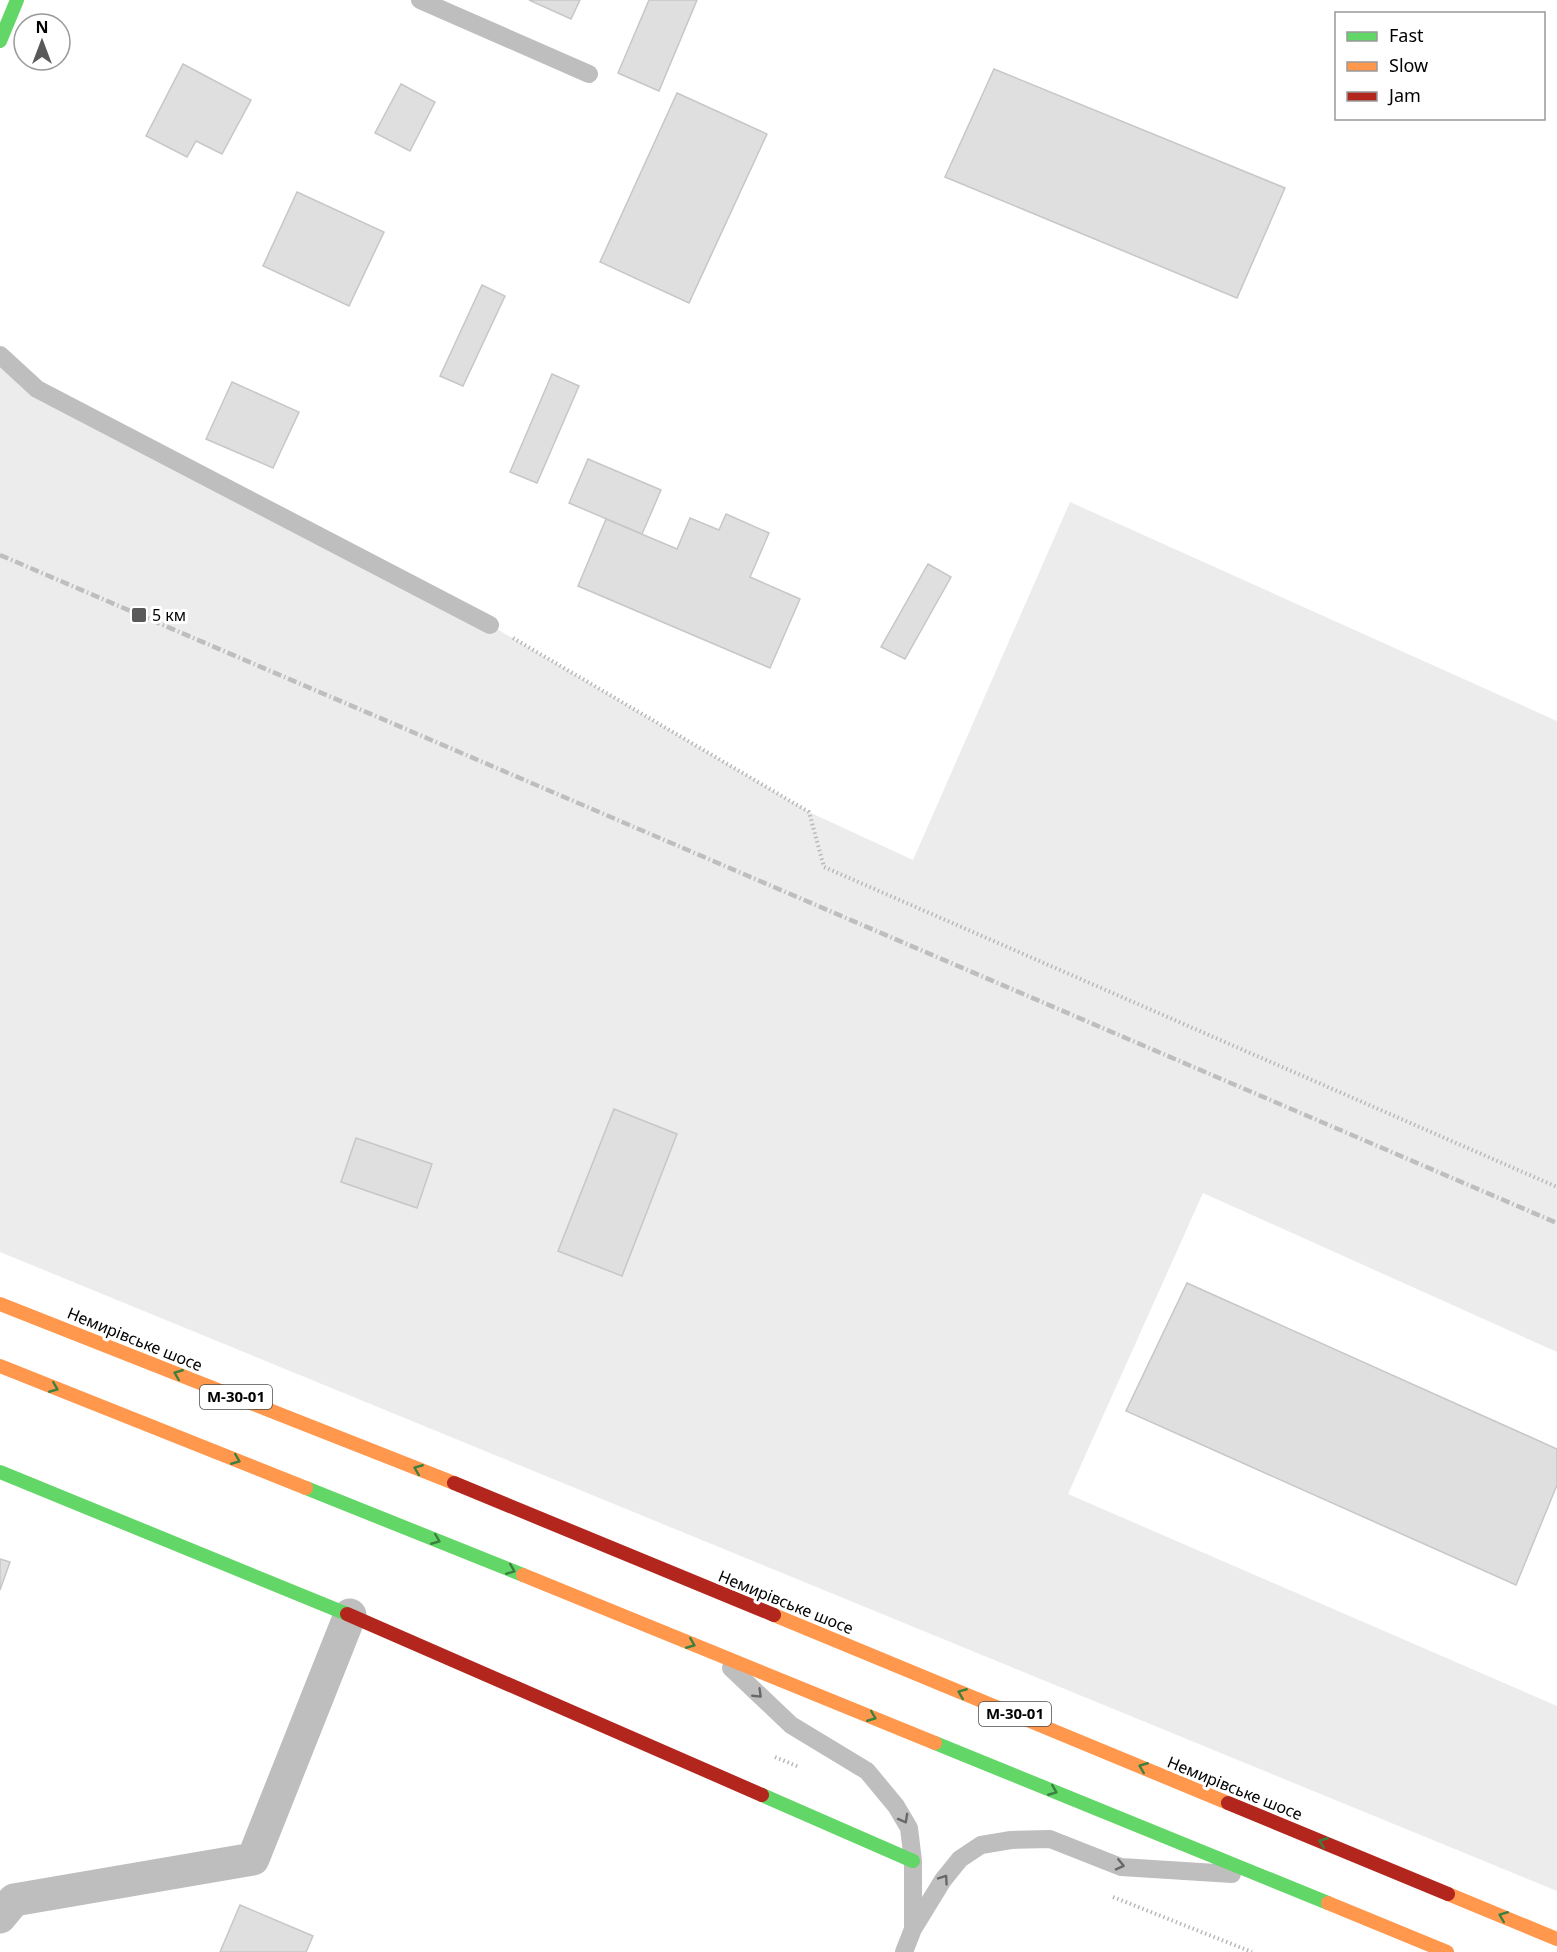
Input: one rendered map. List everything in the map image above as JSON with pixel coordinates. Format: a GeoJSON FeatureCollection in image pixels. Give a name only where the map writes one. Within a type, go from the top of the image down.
{"type":"FeatureCollection","features":[{"type":"Feature","properties":{"kind":"main road"},"geometry":{"type":"LineString","coordinates":[[0,41],[17,0]]}},
{"type":"Feature","properties":{"kind":"main road","name":"Немирівське шосе"},"geometry":{"type":"LineString","coordinates":[[0,1304],[472,1490],[1557,1939]]}},
{"type":"Feature","properties":{"kind":"main road"},"geometry":{"type":"LineString","coordinates":[[0,1366],[446,1543],[1447,1952]]}},
{"type":"Feature","properties":{"kind":"main road"},"geometry":{"type":"LineString","coordinates":[[0,1472],[350,1614],[913,1861]]}},
{"type":"Feature","properties":{"kind":"street"},"geometry":{"type":"LineString","coordinates":[[0,1917],[14,1900],[253,1859],[350,1614]]}},
{"type":"Feature","properties":{"kind":"lane"},"geometry":{"type":"LineString","coordinates":[[420,0],[589,74]]}},
{"type":"Feature","properties":{"kind":"lane"},"geometry":{"type":"LineString","coordinates":[[0,355],[37,389],[490,624]]}},
{"type":"Feature","properties":{"kind":"lane"},"geometry":{"type":"LineString","coordinates":[[716,1653],[791,1725],[867,1771],[896,1806],[909,1828],[913,1861],[913,1929]]}},
{"type":"Feature","properties":{"kind":"lane"},"geometry":{"type":"LineString","coordinates":[[904,1952],[913,1929],[943,1880],[960,1859],[981,1845],[1011,1840],[1050,1839],[1121,1867],[1263,1876]]}},
{"type":"Feature","properties":{"kind":"path"},"geometry":{"type":"LineString","coordinates":[[490,624],[809,812],[824,867],[1557,1187]]}},
{"type":"Feature","properties":{"kind":"shaded area"},"geometry":{"type":"Polygon","coordinates":[[[0,355],[37,389],[490,625],[809,812],[913,860],[1070,502],[1557,721],[1557,1352],[1203,1193],[1068,1494],[1557,1706],[1557,1891],[0,1252],[0,355]]]}},
{"type":"Feature","properties":{"kind":"building"},"geometry":{"type":"Polygon","coordinates":[[[529,0],[580,0],[571,19],[529,0]]]}},
{"type":"Feature","properties":{"kind":"building"},"geometry":{"type":"Polygon","coordinates":[[[649,0],[697,0],[659,91],[618,73],[649,0]]]}},
{"type":"Feature","properties":{"kind":"building"},"geometry":{"type":"Polygon","coordinates":[[[183,64],[251,100],[222,154],[196,141],[187,157],[146,136],[183,64]]]}},
{"type":"Feature","properties":{"kind":"building"},"geometry":{"type":"Polygon","coordinates":[[[994,69],[1285,188],[1237,298],[945,177],[994,69]]]}},
{"type":"Feature","properties":{"kind":"building"},"geometry":{"type":"Polygon","coordinates":[[[401,84],[435,102],[410,151],[375,133],[401,84]]]}},
{"type":"Feature","properties":{"kind":"building"},"geometry":{"type":"Polygon","coordinates":[[[677,93],[767,134],[689,303],[600,262],[677,93]]]}},
{"type":"Feature","properties":{"kind":"building"},"geometry":{"type":"Polygon","coordinates":[[[297,192],[384,232],[349,306],[263,266],[297,192]]]}},
{"type":"Feature","properties":{"kind":"building"},"geometry":{"type":"Polygon","coordinates":[[[482,285],[505,296],[463,386],[440,376],[482,285]]]}},
{"type":"Feature","properties":{"kind":"building"},"geometry":{"type":"Polygon","coordinates":[[[552,374],[579,386],[537,483],[510,472],[552,374]]]}},
{"type":"Feature","properties":{"kind":"building"},"geometry":{"type":"Polygon","coordinates":[[[232,382],[299,412],[273,468],[206,439],[232,382]]]}},
{"type":"Feature","properties":{"kind":"building"},"geometry":{"type":"Polygon","coordinates":[[[588,459],[661,490],[642,534],[569,503],[588,459]]]}},
{"type":"Feature","properties":{"kind":"building"},"geometry":{"type":"Polygon","coordinates":[[[726,514],[769,533],[750,577],[800,599],[770,668],[578,586],[606,519],[677,549],[690,518],[719,530],[726,514]]]}},
{"type":"Feature","properties":{"kind":"building"},"geometry":{"type":"Polygon","coordinates":[[[928,564],[951,577],[905,659],[881,647],[928,564]]]}},
{"type":"Feature","properties":{"kind":"building"},"geometry":{"type":"Polygon","coordinates":[[[614,1109],[677,1134],[622,1276],[558,1251],[614,1109]]]}},
{"type":"Feature","properties":{"kind":"building"},"geometry":{"type":"Polygon","coordinates":[[[356,1138],[432,1164],[417,1208],[341,1182],[356,1138]]]}},
{"type":"Feature","properties":{"kind":"building"},"geometry":{"type":"Polygon","coordinates":[[[1187,1283],[1557,1449],[1557,1485],[1516,1585],[1126,1411],[1187,1283]]]}},
{"type":"Feature","properties":{"kind":"building"},"geometry":{"type":"Polygon","coordinates":[[[0,1559],[10,1562],[0,1590],[0,1559]]]}},
{"type":"Feature","properties":{"kind":"building"},"geometry":{"type":"Polygon","coordinates":[[[240,1905],[313,1936],[306,1952],[220,1952],[240,1905]]]}},
{"type":"Feature","properties":{"kind":"railway"},"geometry":{"type":"LineString","coordinates":[[0,555],[1557,1223]]}},
{"type":"Feature","properties":{"kind":"traffic: fast"},"geometry":{"type":"LineString","coordinates":[[0,41],[17,0]]}},
{"type":"Feature","properties":{"kind":"traffic: fast"},"geometry":{"type":"LineString","coordinates":[[0,1472],[347,1614]]}},
{"type":"Feature","properties":{"kind":"traffic: fast"},"geometry":{"type":"LineString","coordinates":[[306,1488],[523,1575]]}},
{"type":"Feature","properties":{"kind":"traffic: fast"},"geometry":{"type":"LineString","coordinates":[[935,1743],[1328,1903]]}},
{"type":"Feature","properties":{"kind":"traffic: fast"},"geometry":{"type":"LineString","coordinates":[[762,1795],[913,1861]]}},
{"type":"Feature","properties":{"kind":"traffic: slow"},"geometry":{"type":"LineString","coordinates":[[0,1304],[454,1483]]}},
{"type":"Feature","properties":{"kind":"traffic: slow"},"geometry":{"type":"LineString","coordinates":[[0,1366],[306,1488]]}},
{"type":"Feature","properties":{"kind":"traffic: slow"},"geometry":{"type":"LineString","coordinates":[[523,1575],[935,1743]]}},
{"type":"Feature","properties":{"kind":"traffic: slow"},"geometry":{"type":"LineString","coordinates":[[774,1615],[1228,1803]]}},
{"type":"Feature","properties":{"kind":"traffic: slow"},"geometry":{"type":"LineString","coordinates":[[1448,1894],[1557,1939]]}},
{"type":"Feature","properties":{"kind":"traffic: slow"},"geometry":{"type":"LineString","coordinates":[[1328,1903],[1447,1952]]}},
{"type":"Feature","properties":{"kind":"traffic: jam"},"geometry":{"type":"LineString","coordinates":[[454,1483],[774,1615]]}},
{"type":"Feature","properties":{"kind":"traffic: jam"},"geometry":{"type":"LineString","coordinates":[[347,1614],[762,1795]]}},
{"type":"Feature","properties":{"kind":"traffic: jam"},"geometry":{"type":"LineString","coordinates":[[1228,1803],[1448,1894]]}},
{"type":"Feature","properties":{"kind":"place","name":"5 км"},"geometry":{"type":"Point","coordinates":[139,615]}}]}
